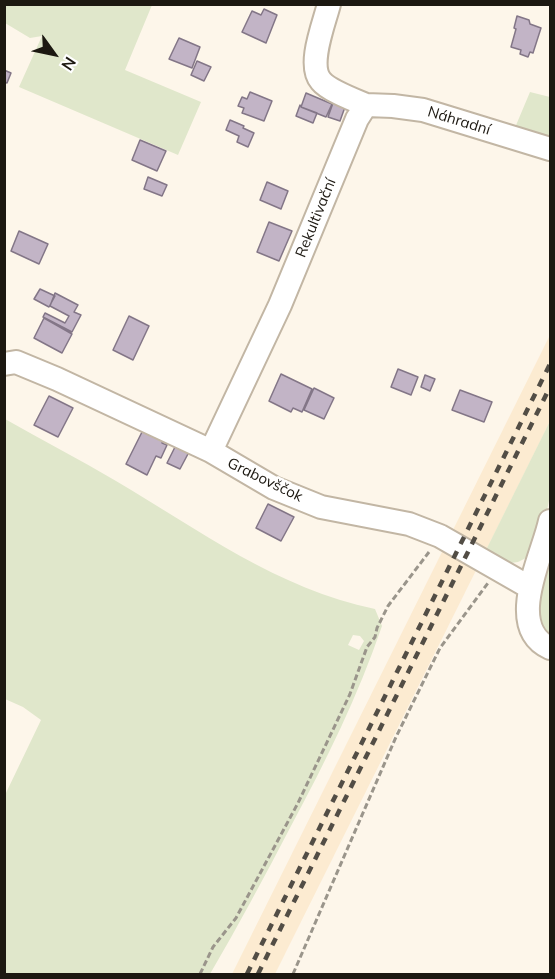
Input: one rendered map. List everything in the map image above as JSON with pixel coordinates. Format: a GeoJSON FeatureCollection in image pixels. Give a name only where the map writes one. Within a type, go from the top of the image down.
{"type":"FeatureCollection","features":[{"type":"Feature","properties":{"kind":"street"},"geometry":{"type":"LineString","coordinates":[[329,4],[314,70],[322,82],[366,105]]}},
{"type":"Feature","properties":{"kind":"street","name":"Náhradní"},"geometry":{"type":"LineString","coordinates":[[366,105],[423,110],[550,149]]}},
{"type":"Feature","properties":{"kind":"street","name":"Rekultivační"},"geometry":{"type":"LineString","coordinates":[[211,451],[280,305],[357,119],[366,105]]}},
{"type":"Feature","properties":{"kind":"street","name":"Grabovščok"},"geometry":{"type":"LineString","coordinates":[[4,364],[16,362],[29,367],[211,451],[274,488],[321,507],[409,524],[440,536],[529,587]]}},
{"type":"Feature","properties":{"kind":"street"},"geometry":{"type":"LineString","coordinates":[[550,521],[546,540],[529,587],[529,618],[533,634],[544,646],[550,648]]}},
{"type":"Feature","properties":{"kind":"path"},"geometry":{"type":"LineString","coordinates":[[200,975],[213,947],[236,918],[298,803],[350,694],[367,647],[375,637],[376,628],[388,606],[440,536]]}},
{"type":"Feature","properties":{"kind":"path"},"geometry":{"type":"LineString","coordinates":[[293,975],[396,737],[440,648],[498,569]]}},
{"type":"Feature","properties":{"kind":"shaded area"},"geometry":{"type":"Polygon","coordinates":[[[550,335],[550,421],[538,446],[275,974],[232,974],[550,335]]]}},
{"type":"Feature","properties":{"kind":"green space"},"geometry":{"type":"Polygon","coordinates":[[[4,5],[152,5],[125,70],[201,102],[178,155],[19,87],[42,36],[30,38],[5,23],[4,5]]]}},
{"type":"Feature","properties":{"kind":"green space"},"geometry":{"type":"Polygon","coordinates":[[[530,92],[550,97],[550,142],[514,130],[530,92]]]}},
{"type":"Feature","properties":{"kind":"green space"},"geometry":{"type":"Polygon","coordinates":[[[5,419],[272,573],[339,600],[375,609],[382,626],[363,678],[329,753],[210,974],[5,974],[5,795],[41,720],[23,707],[5,699],[5,419]],[[353,635],[348,645],[359,650],[364,641],[360,636],[353,635]]]}},
{"type":"Feature","properties":{"kind":"green space"},"geometry":{"type":"Polygon","coordinates":[[[550,421],[550,496],[544,525],[532,555],[518,562],[504,564],[484,554],[550,421]]]}},
{"type":"Feature","properties":{"kind":"green space"},"geometry":{"type":"Polygon","coordinates":[[[550,533],[550,640],[535,621],[550,533]]]}},
{"type":"Feature","properties":{"kind":"building"},"geometry":{"type":"Polygon","coordinates":[[[264,9],[277,15],[266,43],[242,32],[252,11],[261,15],[264,9]]]}},
{"type":"Feature","properties":{"kind":"building"},"geometry":{"type":"Polygon","coordinates":[[[517,16],[541,28],[533,53],[530,52],[528,57],[520,54],[521,50],[511,47],[517,16]]]}},
{"type":"Feature","properties":{"kind":"building"},"geometry":{"type":"Polygon","coordinates":[[[179,38],[200,47],[192,68],[169,59],[179,38]]]}},
{"type":"Feature","properties":{"kind":"building"},"geometry":{"type":"Polygon","coordinates":[[[197,61],[211,67],[204,81],[191,75],[197,61]]]}},
{"type":"Feature","properties":{"kind":"building"},"geometry":{"type":"Polygon","coordinates":[[[4,70],[11,73],[7,83],[4,82],[4,70]]]}},
{"type":"Feature","properties":{"kind":"building"},"geometry":{"type":"Polygon","coordinates":[[[250,92],[272,101],[264,121],[242,113],[244,108],[238,106],[242,97],[247,99],[250,92]]]}},
{"type":"Feature","properties":{"kind":"building"},"geometry":{"type":"Polygon","coordinates":[[[306,93],[332,104],[326,117],[301,107],[306,93]]]}},
{"type":"Feature","properties":{"kind":"building"},"geometry":{"type":"Polygon","coordinates":[[[333,103],[345,107],[340,121],[328,117],[333,103]]]}},
{"type":"Feature","properties":{"kind":"building"},"geometry":{"type":"Polygon","coordinates":[[[300,105],[317,113],[313,123],[296,116],[300,105]]]}},
{"type":"Feature","properties":{"kind":"building"},"geometry":{"type":"Polygon","coordinates":[[[230,120],[254,133],[248,147],[237,142],[239,136],[226,130],[230,120]]]}},
{"type":"Feature","properties":{"kind":"building"},"geometry":{"type":"Polygon","coordinates":[[[140,140],[166,151],[157,171],[132,160],[140,140]]]}},
{"type":"Feature","properties":{"kind":"building"},"geometry":{"type":"Polygon","coordinates":[[[148,177],[167,185],[162,196],[144,189],[148,177]]]}},
{"type":"Feature","properties":{"kind":"building"},"geometry":{"type":"Polygon","coordinates":[[[267,182],[288,191],[281,209],[260,200],[267,182]]]}},
{"type":"Feature","properties":{"kind":"building"},"geometry":{"type":"Polygon","coordinates":[[[269,222],[292,231],[279,261],[257,252],[269,222]]]}},
{"type":"Feature","properties":{"kind":"building"},"geometry":{"type":"Polygon","coordinates":[[[19,231],[48,244],[39,264],[11,251],[19,231]]]}},
{"type":"Feature","properties":{"kind":"building"},"geometry":{"type":"Polygon","coordinates":[[[40,289],[55,296],[49,307],[34,299],[40,289]]]}},
{"type":"Feature","properties":{"kind":"building"},"geometry":{"type":"Polygon","coordinates":[[[55,293],[78,305],[74,312],[81,315],[72,332],[43,317],[45,313],[65,323],[69,316],[50,306],[55,293]]]}},
{"type":"Feature","properties":{"kind":"building"},"geometry":{"type":"Polygon","coordinates":[[[129,316],[149,326],[133,360],[113,350],[129,316]]]}},
{"type":"Feature","properties":{"kind":"building"},"geometry":{"type":"Polygon","coordinates":[[[44,318],[72,334],[62,353],[34,338],[44,318]]]}},
{"type":"Feature","properties":{"kind":"building"},"geometry":{"type":"Polygon","coordinates":[[[398,369],[418,377],[411,395],[391,387],[398,369]]]}},
{"type":"Feature","properties":{"kind":"building"},"geometry":{"type":"Polygon","coordinates":[[[281,374],[312,389],[302,412],[293,408],[291,412],[269,401],[281,374]]]}},
{"type":"Feature","properties":{"kind":"building"},"geometry":{"type":"Polygon","coordinates":[[[425,375],[435,379],[430,391],[421,387],[425,375]]]}},
{"type":"Feature","properties":{"kind":"building"},"geometry":{"type":"Polygon","coordinates":[[[314,388],[334,398],[324,419],[304,410],[314,388]]]}},
{"type":"Feature","properties":{"kind":"building"},"geometry":{"type":"Polygon","coordinates":[[[460,390],[492,402],[484,422],[452,410],[460,390]]]}},
{"type":"Feature","properties":{"kind":"building"},"geometry":{"type":"Polygon","coordinates":[[[49,396],[73,408],[58,437],[34,425],[49,396]]]}},
{"type":"Feature","properties":{"kind":"building"},"geometry":{"type":"Polygon","coordinates":[[[143,430],[163,440],[162,443],[167,445],[161,458],[156,456],[147,475],[126,464],[143,430]]]}},
{"type":"Feature","properties":{"kind":"building"},"geometry":{"type":"Polygon","coordinates":[[[176,445],[189,452],[180,469],[167,463],[176,445]]]}},
{"type":"Feature","properties":{"kind":"building"},"geometry":{"type":"Polygon","coordinates":[[[268,504],[294,517],[281,541],[256,528],[268,504]]]}},
{"type":"Feature","properties":{"kind":"railway"},"geometry":{"type":"LineString","coordinates":[[247,974],[550,364]]}},
{"type":"Feature","properties":{"kind":"railway"},"geometry":{"type":"LineString","coordinates":[[258,974],[550,387]]}}]}
